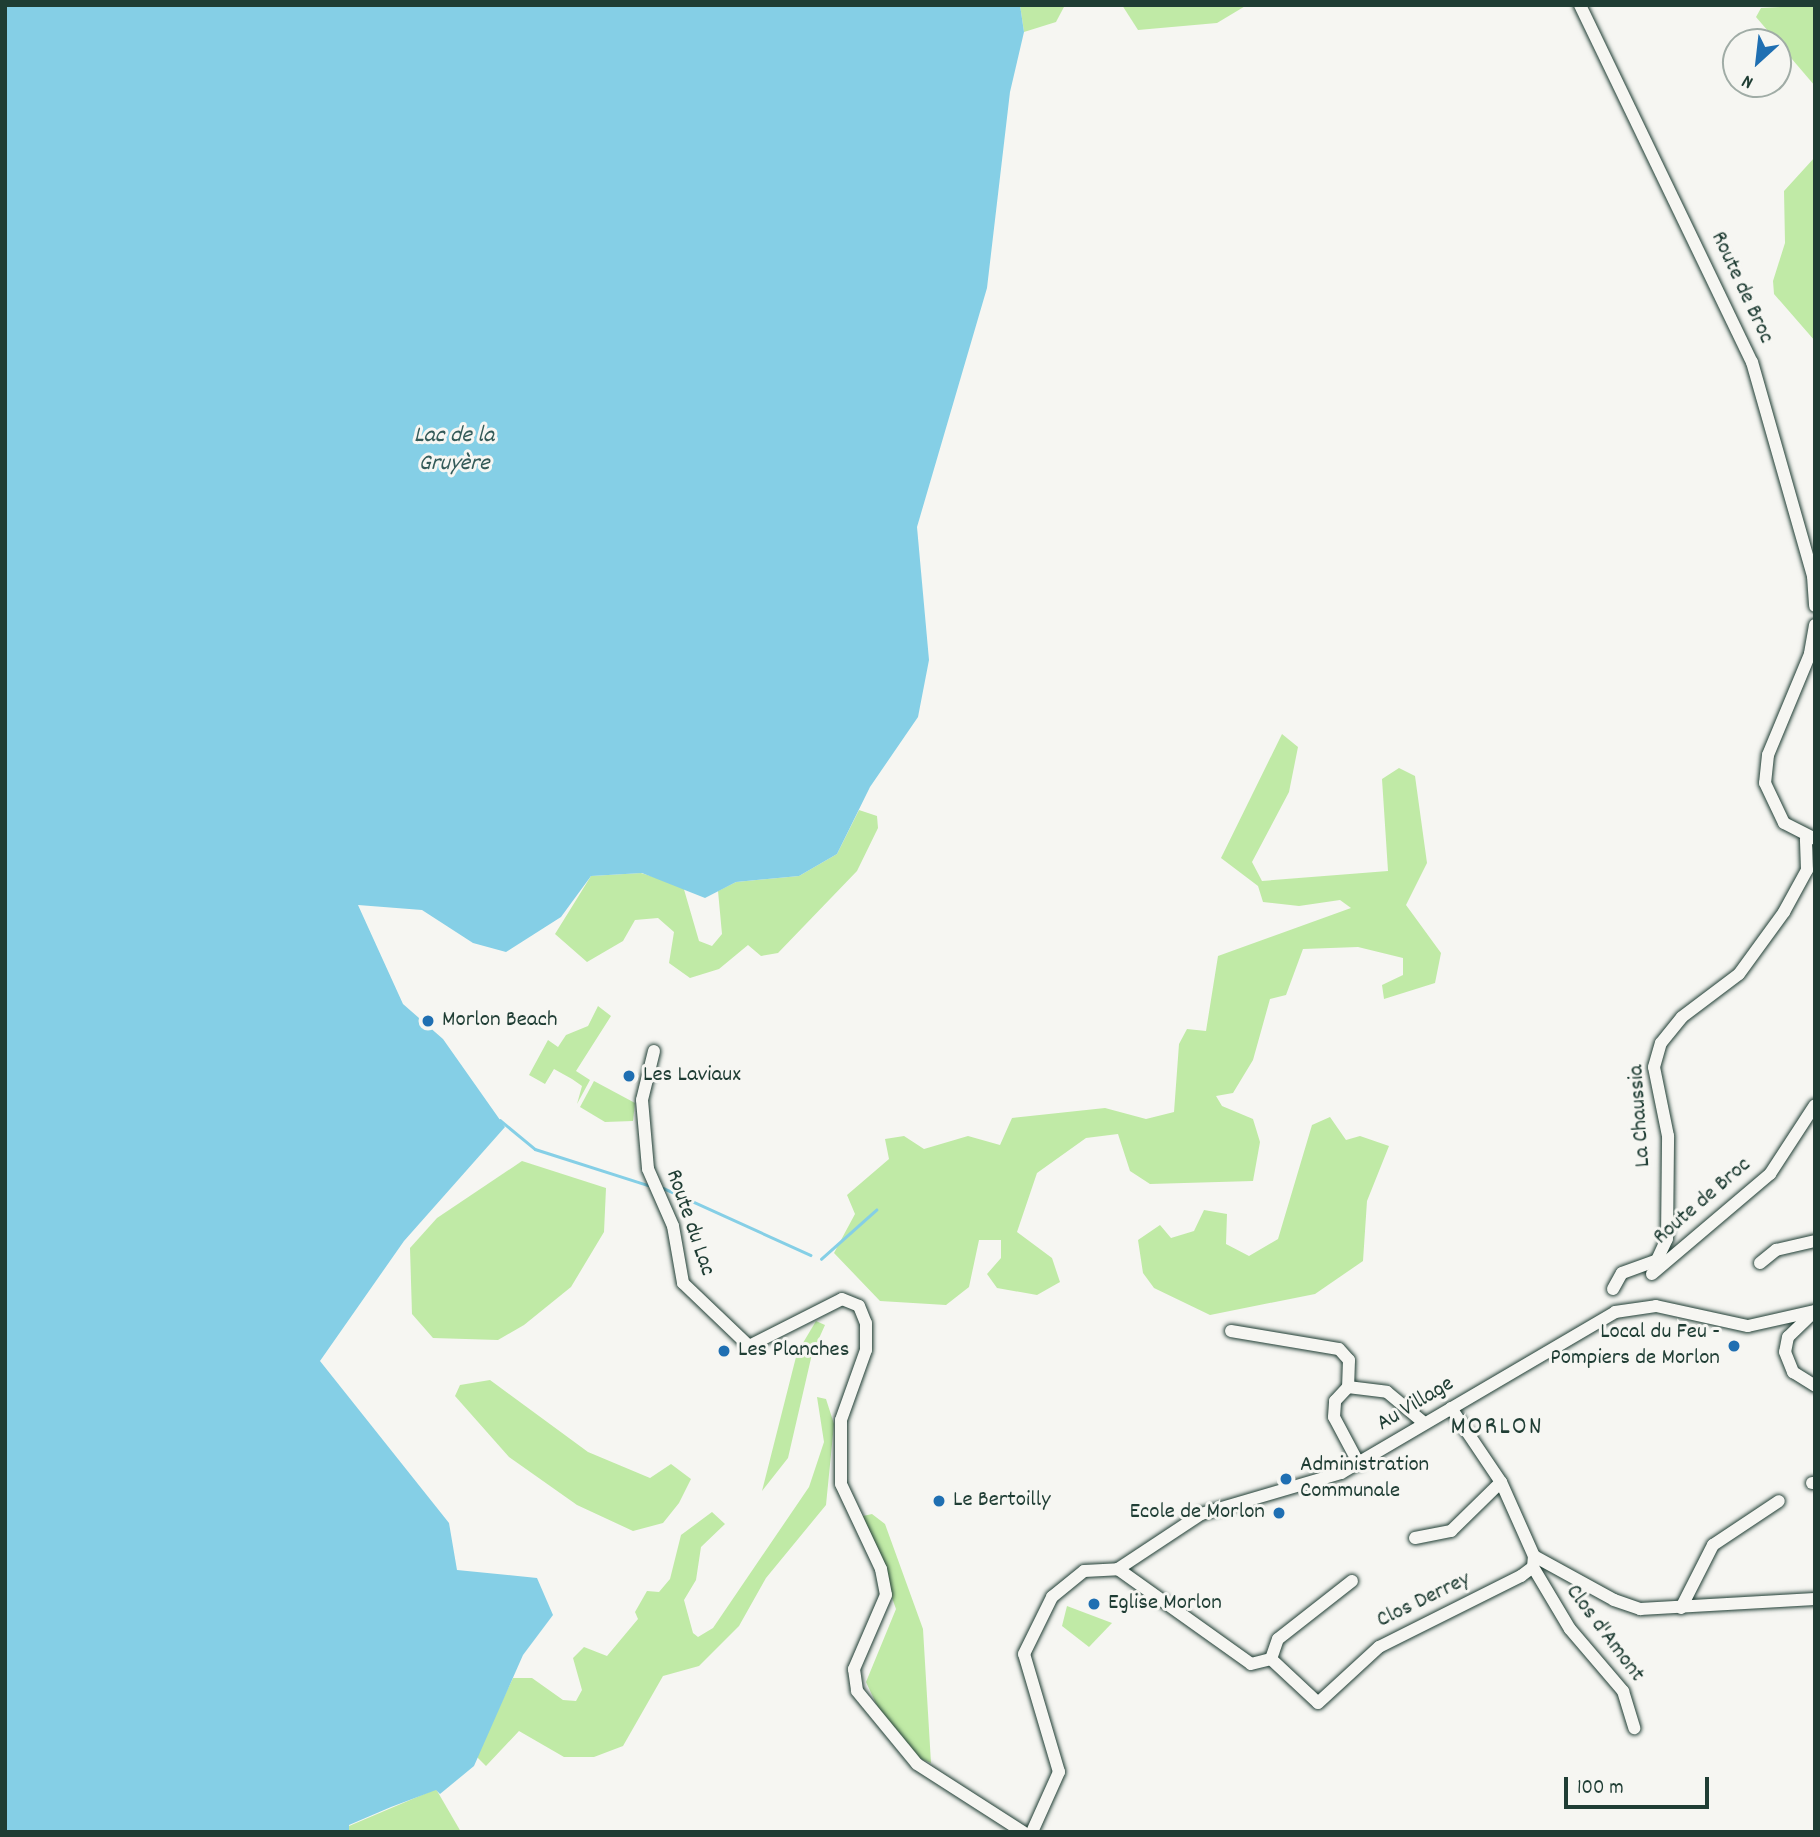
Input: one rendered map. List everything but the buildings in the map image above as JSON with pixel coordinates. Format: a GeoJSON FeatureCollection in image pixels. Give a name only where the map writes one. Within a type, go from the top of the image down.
{"type":"FeatureCollection","features":[{"type":"Feature","properties":{"kind":"street","name":"Route de Broc"},"geometry":{"type":"LineString","coordinates":[[1580,5],[1752,362],[1813,576],[1815,606]]}},
{"type":"Feature","properties":{"kind":"street"},"geometry":{"type":"LineString","coordinates":[[1810,839],[1784,823],[1765,783],[1768,755],[1810,654],[1815,625]]}},
{"type":"Feature","properties":{"kind":"street","name":"La Chaussia"},"geometry":{"type":"LineString","coordinates":[[1613,1289],[1622,1273],[1657,1260],[1667,1239],[1668,1136],[1654,1067],[1661,1043],[1682,1017],[1739,974],[1784,912],[1807,870],[1810,839]]}},
{"type":"Feature","properties":{"kind":"street","name":"Route du Lac"},"geometry":{"type":"LineString","coordinates":[[654,1051],[642,1100],[648,1169],[673,1226],[683,1283],[749,1346],[842,1299],[859,1306],[866,1323],[866,1350],[841,1420],[841,1484],[881,1569],[886,1595],[854,1669],[857,1691],[917,1764],[1023,1832]]}},
{"type":"Feature","properties":{"kind":"street","name":"Route de Broc"},"geometry":{"type":"LineString","coordinates":[[1613,1289],[1650,1275],[1770,1174],[1815,1105]]}},
{"type":"Feature","properties":{"kind":"street"},"geometry":{"type":"LineString","coordinates":[[1760,1263],[1776,1250],[1815,1241]]}},
{"type":"Feature","properties":{"kind":"street"},"geometry":{"type":"LineString","coordinates":[[1613,1289],[1615,1312],[1656,1306],[1748,1326],[1815,1311]]}},
{"type":"Feature","properties":{"kind":"street"},"geometry":{"type":"LineString","coordinates":[[1815,1311],[1788,1337],[1785,1352],[1793,1372],[1815,1386]]}},
{"type":"Feature","properties":{"kind":"street","name":"Au Village"},"geometry":{"type":"LineString","coordinates":[[1118,1569],[1201,1514],[1359,1464],[1423,1422],[1615,1312]]}},
{"type":"Feature","properties":{"kind":"street"},"geometry":{"type":"LineString","coordinates":[[1231,1331],[1339,1349],[1349,1360],[1348,1387],[1335,1401],[1334,1417],[1359,1464]]}},
{"type":"Feature","properties":{"kind":"street"},"geometry":{"type":"LineString","coordinates":[[1348,1387],[1387,1392],[1423,1422]]}},
{"type":"Feature","properties":{"kind":"street","name":"Clos d'Amont"},"geometry":{"type":"LineString","coordinates":[[1451,1408],[1501,1482],[1533,1561],[1570,1629],[1623,1691],[1634,1728]]}},
{"type":"Feature","properties":{"kind":"street"},"geometry":{"type":"LineString","coordinates":[[1415,1538],[1451,1531],[1501,1482]]}},
{"type":"Feature","properties":{"kind":"street"},"geometry":{"type":"LineString","coordinates":[[1681,1608],[1713,1545],[1779,1501]]}},
{"type":"Feature","properties":{"kind":"street","name":"Clos d'Amont"},"geometry":{"type":"LineString","coordinates":[[1533,1561],[1640,1609],[1815,1598]]}},
{"type":"Feature","properties":{"kind":"street","name":"Clos Derrey"},"geometry":{"type":"LineString","coordinates":[[1271,1659],[1318,1703],[1379,1647],[1533,1561]]}},
{"type":"Feature","properties":{"kind":"street"},"geometry":{"type":"LineString","coordinates":[[1032,1832],[1059,1772],[1024,1654],[1052,1597],[1083,1571],[1118,1569],[1251,1664],[1271,1659],[1278,1639],[1352,1581]]}},
{"type":"Feature","properties":{"kind":"green space"},"geometry":{"type":"Polygon","coordinates":[[[1020,5],[1065,5],[1056,22],[1024,32],[1020,5]]]}},
{"type":"Feature","properties":{"kind":"green space"},"geometry":{"type":"Polygon","coordinates":[[[1122,5],[1247,5],[1217,23],[1138,30],[1122,5]]]}},
{"type":"Feature","properties":{"kind":"green space"},"geometry":{"type":"Polygon","coordinates":[[[1815,5],[1815,86],[1792,59],[1792,28],[1765,28],[1756,17],[1761,8],[1815,5]]]}},
{"type":"Feature","properties":{"kind":"green space"},"geometry":{"type":"Polygon","coordinates":[[[1815,157],[1815,341],[1774,294],[1773,281],[1785,243],[1784,191],[1815,157]]]}},
{"type":"Feature","properties":{"kind":"green space"},"geometry":{"type":"Polygon","coordinates":[[[1282,734],[1298,747],[1289,792],[1252,862],[1262,881],[1388,871],[1382,779],[1399,768],[1415,776],[1427,863],[1406,905],[1441,953],[1435,983],[1384,999],[1382,985],[1403,975],[1403,958],[1358,947],[1303,949],[1286,995],[1270,999],[1253,1060],[1233,1093],[1216,1096],[1222,1106],[1253,1119],[1260,1142],[1253,1181],[1150,1184],[1130,1171],[1118,1134],[1086,1138],[1037,1173],[1017,1232],[1052,1258],[1060,1282],[1037,1295],[997,1288],[987,1274],[1001,1258],[1001,1240],[979,1240],[969,1287],[946,1305],[880,1301],[834,1253],[855,1214],[847,1195],[889,1159],[885,1139],[904,1136],[924,1149],[968,1136],[1000,1145],[1012,1118],[1105,1108],[1146,1119],[1174,1112],[1179,1044],[1187,1029],[1206,1031],[1218,956],[1351,908],[1340,900],[1299,906],[1263,902],[1258,886],[1221,858],[1282,734]]]}},
{"type":"Feature","properties":{"kind":"green space"},"geometry":{"type":"Polygon","coordinates":[[[859,810],[877,816],[878,828],[857,871],[778,953],[761,956],[748,945],[719,969],[690,978],[669,963],[674,932],[658,918],[635,920],[623,941],[587,962],[555,934],[591,876],[641,873],[683,886],[699,941],[712,946],[722,934],[718,891],[736,882],[799,876],[837,854],[859,810]]]}},
{"type":"Feature","properties":{"kind":"green space"},"geometry":{"type":"Polygon","coordinates":[[[598,1006],[611,1016],[576,1071],[590,1080],[577,1104],[582,1086],[572,1079],[554,1069],[545,1084],[529,1075],[548,1040],[558,1047],[566,1035],[588,1026],[598,1006]]]}},
{"type":"Feature","properties":{"kind":"green space"},"geometry":{"type":"Polygon","coordinates":[[[594,1081],[635,1103],[633,1121],[605,1122],[580,1107],[594,1081]]]}},
{"type":"Feature","properties":{"kind":"green space"},"geometry":{"type":"Polygon","coordinates":[[[1330,1117],[1346,1140],[1360,1136],[1389,1146],[1367,1201],[1363,1261],[1315,1294],[1210,1315],[1154,1288],[1143,1273],[1138,1240],[1160,1225],[1171,1238],[1194,1231],[1204,1210],[1227,1214],[1226,1244],[1249,1256],[1278,1239],[1312,1125],[1330,1117]]]}},
{"type":"Feature","properties":{"kind":"green space"},"geometry":{"type":"Polygon","coordinates":[[[522,1161],[606,1188],[604,1232],[571,1287],[524,1325],[498,1340],[433,1338],[412,1314],[410,1248],[437,1218],[522,1161]]]}},
{"type":"Feature","properties":{"kind":"green space"},"geometry":{"type":"Polygon","coordinates":[[[816,1321],[825,1325],[812,1354],[788,1458],[762,1491],[797,1353],[816,1321]]]}},
{"type":"Feature","properties":{"kind":"green space"},"geometry":{"type":"Polygon","coordinates":[[[490,1380],[588,1452],[650,1478],[671,1464],[691,1479],[679,1503],[663,1523],[633,1531],[577,1505],[509,1457],[455,1396],[460,1385],[490,1380]]]}},
{"type":"Feature","properties":{"kind":"green space"},"geometry":{"type":"Polygon","coordinates":[[[817,1397],[826,1399],[834,1424],[826,1505],[766,1578],[739,1626],[699,1666],[663,1676],[623,1746],[594,1757],[564,1757],[519,1731],[486,1766],[476,1756],[513,1678],[532,1678],[563,1700],[576,1701],[582,1690],[573,1658],[584,1647],[607,1656],[638,1619],[635,1612],[647,1591],[659,1592],[670,1579],[681,1535],[712,1512],[725,1524],[701,1547],[696,1580],[684,1600],[693,1633],[698,1637],[713,1628],[809,1487],[824,1442],[817,1397]]]}},
{"type":"Feature","properties":{"kind":"green space"},"geometry":{"type":"Polygon","coordinates":[[[872,1514],[885,1524],[923,1629],[931,1763],[918,1758],[886,1725],[866,1682],[896,1609],[863,1516],[872,1514]]]}},
{"type":"Feature","properties":{"kind":"green space"},"geometry":{"type":"Polygon","coordinates":[[[1067,1606],[1112,1623],[1089,1647],[1062,1626],[1067,1606]]]}},
{"type":"Feature","properties":{"kind":"green space"},"geometry":{"type":"Polygon","coordinates":[[[436,1789],[461,1832],[349,1832],[349,1826],[436,1789]]]}},
{"type":"Feature","properties":{"kind":"water","name":"Lac de la Gruyère"},"geometry":{"type":"Polygon","coordinates":[[[5,5],[1020,5],[1024,32],[1010,92],[987,288],[917,527],[929,660],[918,717],[870,787],[837,854],[799,876],[736,882],[705,898],[642,873],[591,876],[561,917],[506,952],[473,943],[422,910],[358,905],[403,1004],[443,1039],[505,1127],[404,1241],[320,1361],[449,1523],[457,1570],[537,1578],[553,1615],[523,1655],[474,1766],[440,1794],[436,1790],[391,1807],[349,1825],[349,1832],[5,1832],[5,5]]]}},
{"type":"Feature","properties":{"kind":"waterway"},"geometry":{"type":"LineString","coordinates":[[500,1120],[535,1149],[648,1185]]}},
{"type":"Feature","properties":{"kind":"waterway"},"geometry":{"type":"LineString","coordinates":[[663,1188],[811,1255]]}},
{"type":"Feature","properties":{"kind":"waterway"},"geometry":{"type":"LineString","coordinates":[[821,1259],[876,1210]]}},
{"type":"Feature","properties":{"kind":"place","name":"Morlon Beach"},"geometry":{"type":"Point","coordinates":[428,1021]}},
{"type":"Feature","properties":{"kind":"place","name":"Les Laviaux"},"geometry":{"type":"Point","coordinates":[629,1076]}},
{"type":"Feature","properties":{"kind":"place","name":"Local du Feu - Pompiers de Morlon"},"geometry":{"type":"Point","coordinates":[1734,1346]}},
{"type":"Feature","properties":{"kind":"place","name":"Les Planches"},"geometry":{"type":"Point","coordinates":[724,1351]}},
{"type":"Feature","properties":{"kind":"place","name":"Administration Communale"},"geometry":{"type":"Point","coordinates":[1286,1479]}},
{"type":"Feature","properties":{"kind":"place","name":"Le Bertoilly"},"geometry":{"type":"Point","coordinates":[939,1501]}},
{"type":"Feature","properties":{"kind":"place","name":"Ecole de Morlon"},"geometry":{"type":"Point","coordinates":[1279,1513]}},
{"type":"Feature","properties":{"kind":"place","name":"Eglise Morlon"},"geometry":{"type":"Point","coordinates":[1094,1604]}},
{"type":"Feature","properties":{"kind":"district","name":"MORLON"},"geometry":{"type":"Point","coordinates":[1497,1428]}}]}
